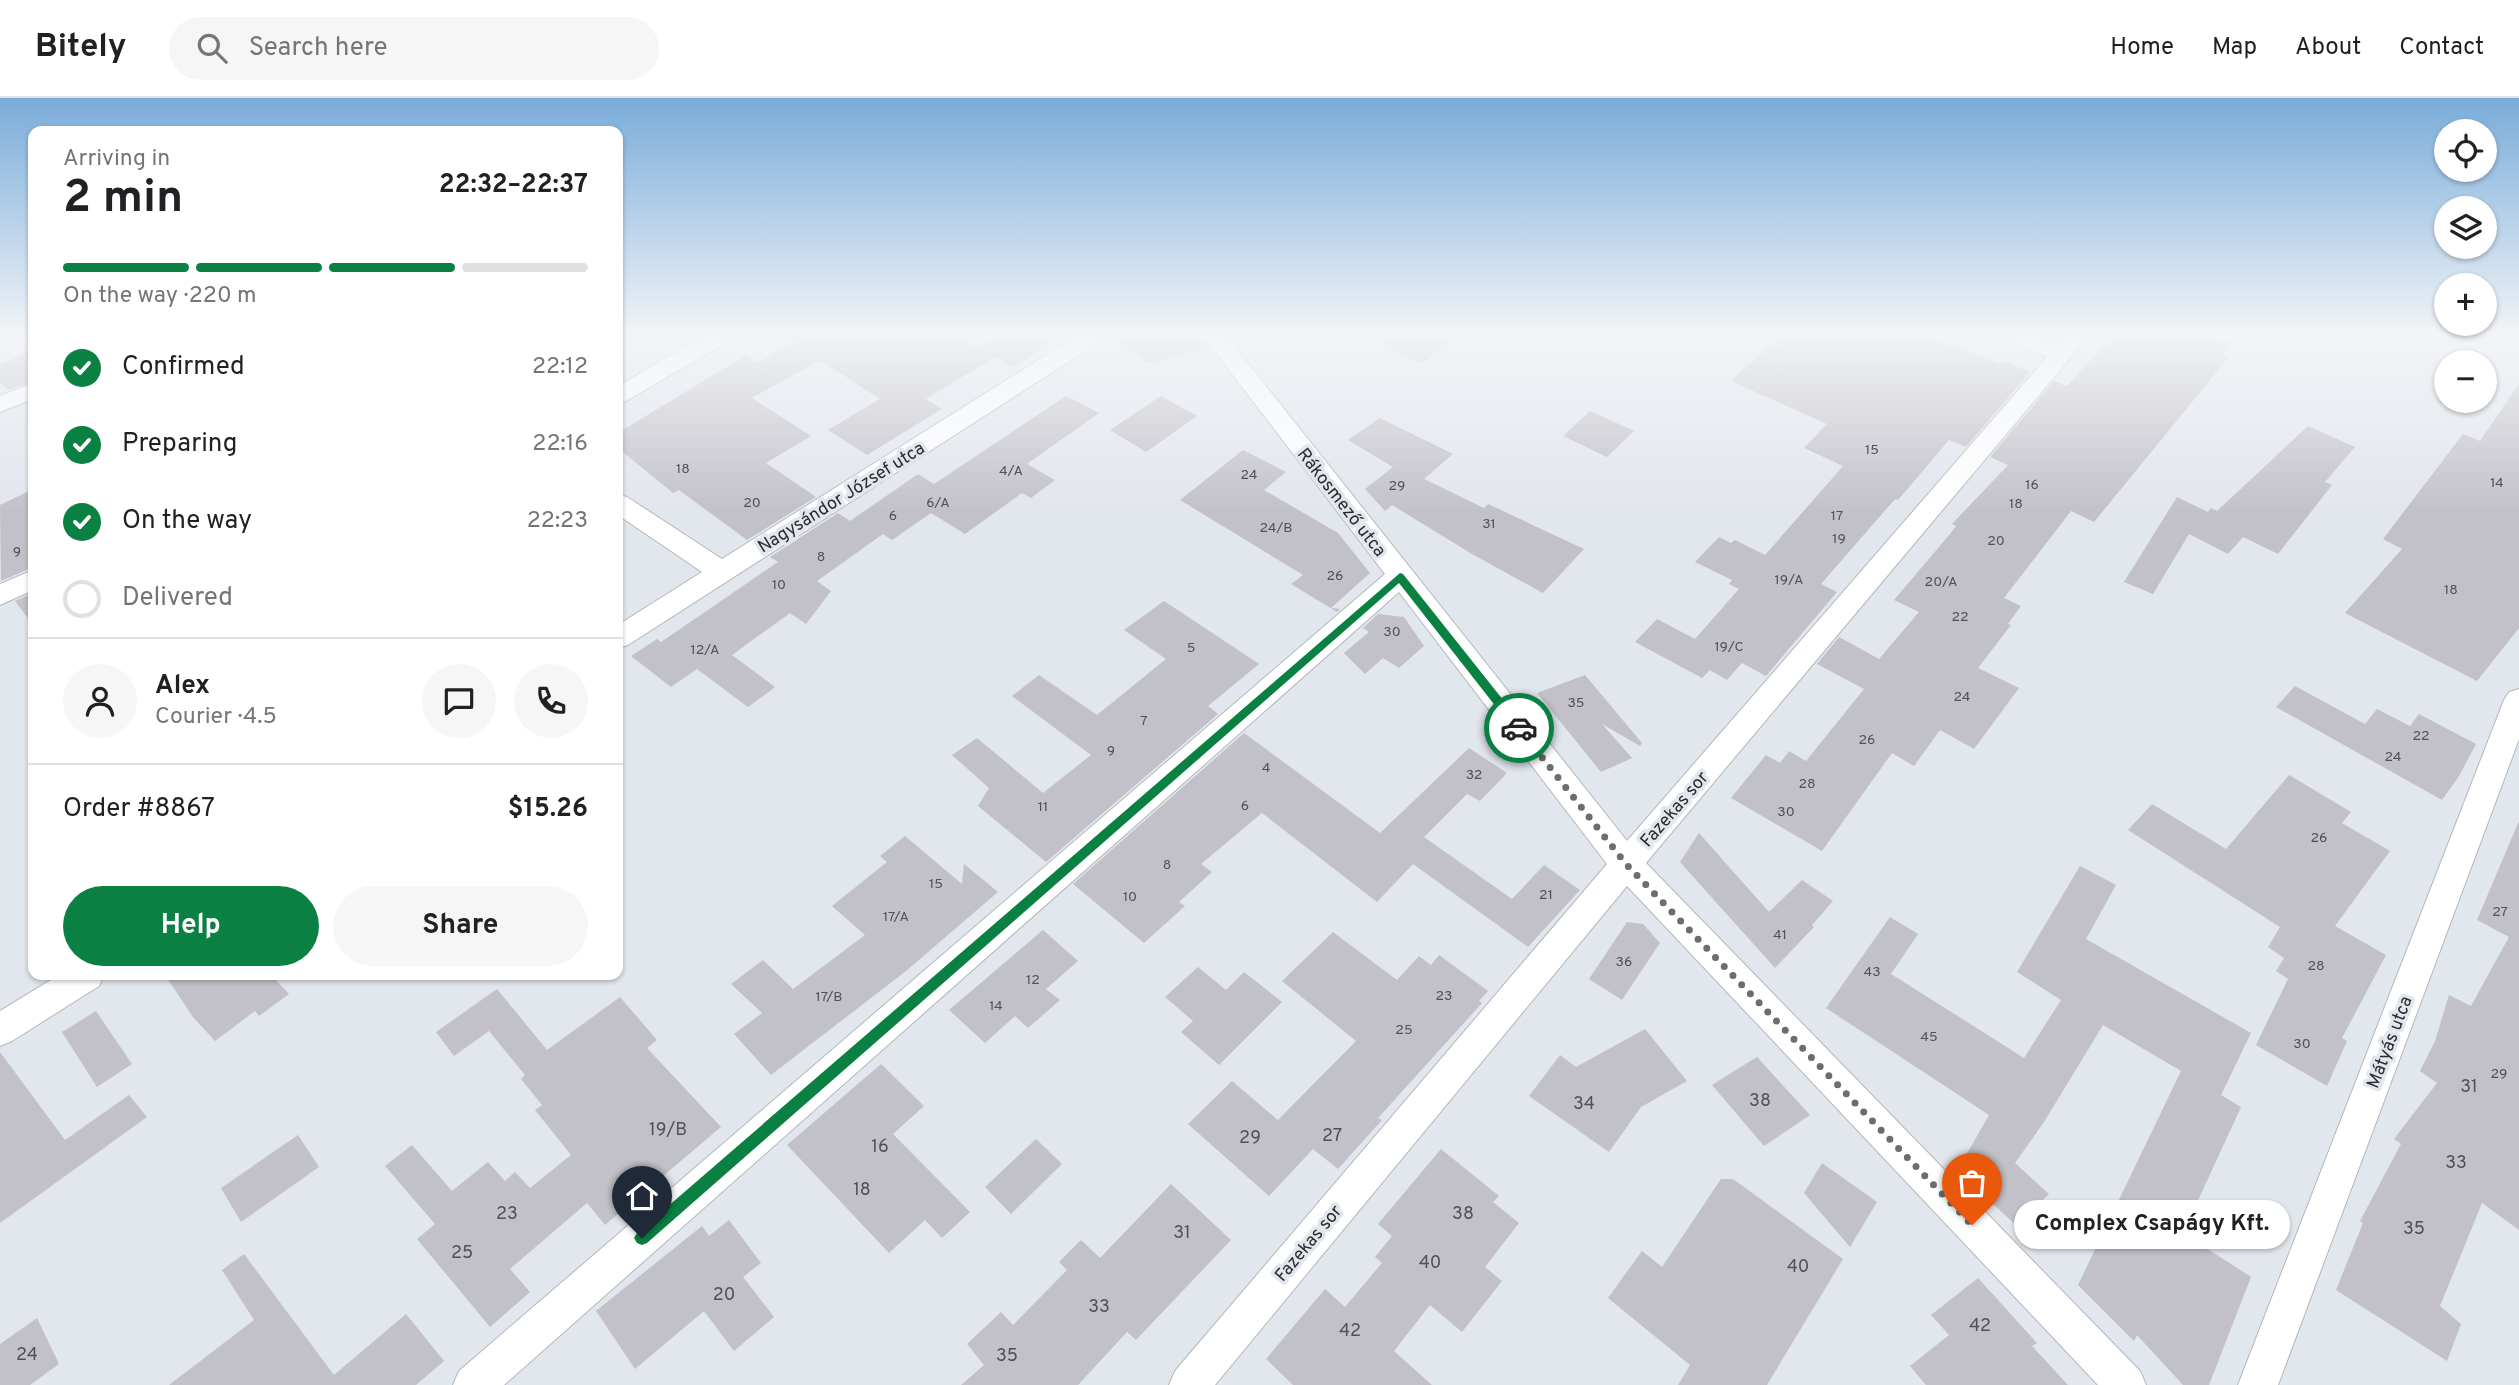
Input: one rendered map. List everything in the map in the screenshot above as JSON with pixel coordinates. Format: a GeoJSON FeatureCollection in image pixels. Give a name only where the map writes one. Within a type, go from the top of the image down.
{"type":"FeatureCollection","features":[{"type":"Feature","properties":{"kind":"street"},"geometry":{"type":"LineString","coordinates":[[0,405],[28,392]]}},
{"type":"Feature","properties":{"kind":"street","name":"Nagysándor József utca"},"geometry":{"type":"LineString","coordinates":[[623,635],[1005,392]]}},
{"type":"Feature","properties":{"kind":"street","name":"Rákosmező utca"},"geometry":{"type":"LineString","coordinates":[[1258,392],[1626,864],[2126,1385]]}},
{"type":"Feature","properties":{"kind":"street","name":"Fazekas sor"},"geometry":{"type":"LineString","coordinates":[[1189,1385],[1626,864],[2030,392]]}},
{"type":"Feature","properties":{"kind":"street"},"geometry":{"type":"LineString","coordinates":[[623,506],[722,572]]}},
{"type":"Feature","properties":{"kind":"street"},"geometry":{"type":"LineString","coordinates":[[473,1385],[1400,576]]}},
{"type":"Feature","properties":{"kind":"street"},"geometry":{"type":"LineString","coordinates":[[0,595],[28,581]]}},
{"type":"Feature","properties":{"kind":"street","name":"Mátyás utca"},"geometry":{"type":"LineString","coordinates":[[2258,1385],[2519,700]]}},
{"type":"Feature","properties":{"kind":"street"},"geometry":{"type":"LineString","coordinates":[[0,1030],[79,980]]}},
{"type":"Feature","properties":{"kind":"building"},"geometry":{"type":"Polygon","coordinates":[[[685,392],[763,392],[752,398],[811,436],[766,463],[816,497],[747,540],[679,490],[673,493],[623,452],[623,430],[685,392]]]}},
{"type":"Feature","properties":{"kind":"building"},"geometry":{"type":"Polygon","coordinates":[[[869,392],[937,392],[926,399],[942,409],[867,455],[828,430],[880,399],[869,392]]]}},
{"type":"Feature","properties":{"kind":"building"},"geometry":{"type":"Polygon","coordinates":[[[1756,392],[2013,392],[1966,447],[1949,440],[1821,584],[1837,592],[1766,676],[1742,663],[1727,680],[1710,670],[1702,678],[1635,642],[1657,619],[1695,639],[1739,589],[1729,584],[1732,580],[1695,562],[1719,537],[1731,543],[1735,540],[1765,555],[1843,466],[1804,448],[1827,424],[1756,392]]]}},
{"type":"Feature","properties":{"kind":"building"},"geometry":{"type":"Polygon","coordinates":[[[2045,392],[2200,392],[2094,522],[2071,511],[2004,598],[2021,606],[2008,624],[2011,625],[1978,668],[2019,688],[1974,749],[1940,730],[1914,766],[1892,753],[1822,851],[1731,798],[1766,755],[1780,763],[1789,751],[1806,761],[1864,689],[1817,664],[1839,637],[1879,659],[1919,612],[1894,600],[1950,534],[1956,526],[1952,524],[2008,465],[1990,457],[2045,392]]]}},
{"type":"Feature","properties":{"kind":"building"},"geometry":{"type":"Polygon","coordinates":[[[2513,392],[2519,392],[2519,628],[2477,681],[2345,613],[2402,549],[2383,539],[2463,434],[2480,441],[2513,392]]]}},
{"type":"Feature","properties":{"kind":"building"},"geometry":{"type":"Polygon","coordinates":[[[1066,396],[1099,413],[1027,464],[1055,480],[1031,498],[1022,493],[965,534],[931,513],[892,540],[883,534],[817,581],[831,591],[806,624],[790,613],[732,655],[775,687],[748,707],[697,669],[671,687],[631,656],[657,639],[661,642],[778,562],[770,557],[838,513],[850,521],[918,474],[934,484],[1066,396]]]}},
{"type":"Feature","properties":{"kind":"building"},"geometry":{"type":"Polygon","coordinates":[[[1161,396],[1197,416],[1146,452],[1110,430],[1161,396]]]}},
{"type":"Feature","properties":{"kind":"building"},"geometry":{"type":"Polygon","coordinates":[[[1590,411],[1634,431],[1607,457],[1563,436],[1590,411]]]}},
{"type":"Feature","properties":{"kind":"building"},"geometry":{"type":"Polygon","coordinates":[[[1380,418],[1453,454],[1424,479],[1484,508],[1488,504],[1584,549],[1543,593],[1392,505],[1385,511],[1365,489],[1393,467],[1348,440],[1380,418]]]}},
{"type":"Feature","properties":{"kind":"building"},"geometry":{"type":"Polygon","coordinates":[[[2308,426],[2355,447],[2325,482],[2332,485],[2278,554],[2243,537],[2228,554],[2189,534],[2153,594],[2124,582],[2177,497],[2208,512],[2211,508],[2217,511],[2308,426]]]}},
{"type":"Feature","properties":{"kind":"building"},"geometry":{"type":"Polygon","coordinates":[[[1243,450],[1286,472],[1264,490],[1338,533],[1370,573],[1331,608],[1340,609],[1337,612],[1291,584],[1303,575],[1180,500],[1243,450]]]}},
{"type":"Feature","properties":{"kind":"building"},"geometry":{"type":"Polygon","coordinates":[[[28,491],[28,569],[1,581],[0,505],[28,491]]]}},
{"type":"Feature","properties":{"kind":"building"},"geometry":{"type":"Polygon","coordinates":[[[28,595],[28,618],[15,601],[28,595]]]}},
{"type":"Feature","properties":{"kind":"building"},"geometry":{"type":"Polygon","coordinates":[[[1164,601],[1259,664],[1208,706],[1218,714],[1046,862],[978,806],[989,788],[952,755],[977,738],[1043,793],[1091,755],[1012,696],[1039,675],[1097,715],[1166,659],[1124,630],[1164,601]]]}},
{"type":"Feature","properties":{"kind":"building"},"geometry":{"type":"Polygon","coordinates":[[[1378,614],[1404,617],[1424,646],[1399,668],[1383,658],[1365,674],[1344,653],[1369,632],[1363,628],[1378,614]]]}},
{"type":"Feature","properties":{"kind":"building"},"geometry":{"type":"Polygon","coordinates":[[[1585,675],[1642,743],[1640,746],[1602,724],[1632,758],[1601,772],[1537,693],[1585,675]]]}},
{"type":"Feature","properties":{"kind":"building"},"geometry":{"type":"Polygon","coordinates":[[[2295,686],[2365,724],[2377,709],[2410,726],[2419,714],[2476,744],[2442,800],[2276,707],[2295,686]]]}},
{"type":"Feature","properties":{"kind":"building"},"geometry":{"type":"Polygon","coordinates":[[[1244,733],[1380,833],[1469,748],[1507,773],[1480,801],[1467,794],[1424,837],[1512,899],[1544,865],[1580,890],[1528,947],[1413,864],[1377,902],[1262,813],[1201,864],[1212,872],[1179,902],[1185,906],[1144,943],[1073,884],[1244,733]]]}},
{"type":"Feature","properties":{"kind":"building"},"geometry":{"type":"Polygon","coordinates":[[[2289,775],[2351,812],[2342,823],[2390,851],[2335,926],[2386,955],[2342,1038],[2347,1041],[2327,1086],[2256,1045],[2288,979],[2276,971],[2284,958],[2268,947],[2280,927],[2128,830],[2152,804],[2226,849],[2289,775]]]}},
{"type":"Feature","properties":{"kind":"building"},"geometry":{"type":"Polygon","coordinates":[[[2519,821],[2519,1230],[2482,1203],[2440,1306],[2461,1324],[2447,1361],[2336,1290],[2363,1223],[2360,1221],[2401,1144],[2394,1139],[2437,1083],[2420,1071],[2435,1041],[2449,995],[2471,1006],[2509,937],[2477,920],[2519,821]]]}},
{"type":"Feature","properties":{"kind":"building"},"geometry":{"type":"Polygon","coordinates":[[[1699,833],[1769,912],[1802,880],[1833,901],[1812,925],[1814,927],[1775,968],[1680,862],[1699,833]]]}},
{"type":"Feature","properties":{"kind":"building"},"geometry":{"type":"Polygon","coordinates":[[[905,836],[962,884],[964,864],[998,892],[906,971],[771,1075],[734,1034],[762,1013],[731,984],[763,960],[793,989],[865,935],[832,906],[887,862],[880,856],[905,836]]]}},
{"type":"Feature","properties":{"kind":"building"},"geometry":{"type":"Polygon","coordinates":[[[2080,866],[2116,885],[2086,939],[2251,1033],[2221,1095],[2241,1107],[2183,1233],[2251,1277],[2209,1385],[2183,1385],[2137,1335],[2134,1341],[2078,1285],[2181,1071],[2103,1025],[2044,1122],[2015,1163],[2049,1194],[2017,1226],[1957,1171],[1989,1115],[1826,1008],[1890,917],[1918,934],[1891,974],[2024,1058],[2061,1000],[2017,972],[2080,866]]]}},
{"type":"Feature","properties":{"kind":"building"},"geometry":{"type":"Polygon","coordinates":[[[1627,922],[1643,924],[1660,943],[1622,1000],[1589,979],[1627,922]]]}},
{"type":"Feature","properties":{"kind":"building"},"geometry":{"type":"Polygon","coordinates":[[[1043,930],[1078,961],[1046,989],[1060,1000],[1028,1028],[1015,1016],[985,1043],[949,1010],[1043,930]]]}},
{"type":"Feature","properties":{"kind":"building"},"geometry":{"type":"Polygon","coordinates":[[[1333,932],[1397,980],[1419,956],[1431,965],[1439,955],[1488,991],[1479,1001],[1482,1003],[1378,1118],[1382,1120],[1338,1169],[1313,1149],[1269,1196],[1188,1124],[1232,1081],[1278,1120],[1356,1041],[1282,981],[1333,932]]]}},
{"type":"Feature","properties":{"kind":"building"},"geometry":{"type":"Polygon","coordinates":[[[1198,967],[1226,990],[1244,972],[1282,1002],[1219,1065],[1181,1032],[1193,1021],[1165,997],[1198,967]]]}},
{"type":"Feature","properties":{"kind":"building"},"geometry":{"type":"Polygon","coordinates":[[[168,980],[276,980],[289,994],[259,1016],[255,1011],[215,1041],[193,1017],[168,980]]]}},
{"type":"Feature","properties":{"kind":"building"},"geometry":{"type":"Polygon","coordinates":[[[497,989],[547,1050],[620,997],[657,1040],[647,1048],[721,1127],[605,1225],[587,1203],[510,1269],[530,1292],[490,1327],[417,1239],[435,1224],[385,1166],[412,1145],[452,1191],[488,1162],[505,1181],[515,1172],[530,1188],[571,1155],[535,1110],[542,1105],[521,1079],[525,1075],[489,1031],[454,1056],[436,1032],[497,989]]]}},
{"type":"Feature","properties":{"kind":"building"},"geometry":{"type":"Polygon","coordinates":[[[96,1011],[132,1064],[97,1087],[62,1032],[96,1011]]]}},
{"type":"Feature","properties":{"kind":"building"},"geometry":{"type":"Polygon","coordinates":[[[1645,1029],[1687,1081],[1641,1107],[1609,1152],[1529,1096],[1560,1055],[1576,1067],[1645,1029]]]}},
{"type":"Feature","properties":{"kind":"building"},"geometry":{"type":"Polygon","coordinates":[[[0,1052],[65,1140],[129,1095],[147,1117],[0,1223],[0,1052]]]}},
{"type":"Feature","properties":{"kind":"building"},"geometry":{"type":"Polygon","coordinates":[[[1757,1057],[1810,1115],[1764,1146],[1712,1085],[1757,1057]]]}},
{"type":"Feature","properties":{"kind":"building"},"geometry":{"type":"Polygon","coordinates":[[[881,1064],[924,1106],[893,1134],[970,1212],[942,1238],[925,1220],[889,1253],[787,1145],[881,1064]]]}},
{"type":"Feature","properties":{"kind":"building"},"geometry":{"type":"Polygon","coordinates":[[[298,1135],[319,1167],[241,1222],[221,1188],[298,1135]]]}},
{"type":"Feature","properties":{"kind":"building"},"geometry":{"type":"Polygon","coordinates":[[[1036,1139],[1062,1164],[1011,1214],[985,1187],[1036,1139]]]}},
{"type":"Feature","properties":{"kind":"building"},"geometry":{"type":"Polygon","coordinates":[[[1441,1149],[1499,1196],[1493,1202],[1519,1223],[1485,1267],[1502,1281],[1462,1332],[1430,1305],[1394,1351],[1432,1385],[1293,1385],[1266,1359],[1325,1289],[1345,1307],[1382,1263],[1375,1257],[1392,1236],[1378,1224],[1441,1149]]]}},
{"type":"Feature","properties":{"kind":"building"},"geometry":{"type":"Polygon","coordinates":[[[1822,1163],[1877,1202],[1850,1247],[1804,1193],[1822,1163]]]}},
{"type":"Feature","properties":{"kind":"building"},"geometry":{"type":"Polygon","coordinates":[[[1721,1179],[1733,1179],[1843,1259],[1767,1385],[1678,1385],[1690,1365],[1608,1298],[1642,1251],[1662,1267],[1721,1179]]]}},
{"type":"Feature","properties":{"kind":"building"},"geometry":{"type":"Polygon","coordinates":[[[1171,1184],[1231,1240],[1136,1340],[1127,1332],[1078,1385],[961,1385],[984,1365],[967,1344],[1001,1312],[1013,1325],[1067,1270],[1059,1262],[1081,1240],[1100,1258],[1171,1184]]]}},
{"type":"Feature","properties":{"kind":"building"},"geometry":{"type":"Polygon","coordinates":[[[729,1220],[761,1263],[743,1277],[774,1317],[734,1351],[704,1311],[635,1369],[596,1311],[702,1226],[709,1236],[729,1220]]]}},
{"type":"Feature","properties":{"kind":"building"},"geometry":{"type":"Polygon","coordinates":[[[244,1254],[334,1375],[406,1314],[444,1361],[416,1385],[169,1385],[254,1320],[222,1270],[244,1254]]]}},
{"type":"Feature","properties":{"kind":"building"},"geometry":{"type":"Polygon","coordinates":[[[1978,1278],[2037,1343],[2032,1346],[2068,1385],[1926,1385],[1910,1366],[1949,1335],[1931,1315],[1978,1278]]]}},
{"type":"Feature","properties":{"kind":"building"},"geometry":{"type":"Polygon","coordinates":[[[37,1318],[59,1364],[30,1385],[0,1385],[0,1344],[37,1318]]]}},
{"type":"Feature","properties":{"kind":"way so far"},"geometry":{"type":"LineString","coordinates":[[1519,728],[1626,864],[1972,1225]]}},
{"type":"Feature","properties":{"kind":"place","name":"Complex Csapágy Kft."},"geometry":{"type":"Point","coordinates":[1972,1225]}},
{"type":"Feature","properties":{"kind":"route"},"geometry":{"type":"LineString","coordinates":[[642,1238],[1400,576],[1519,728]]}}]}
